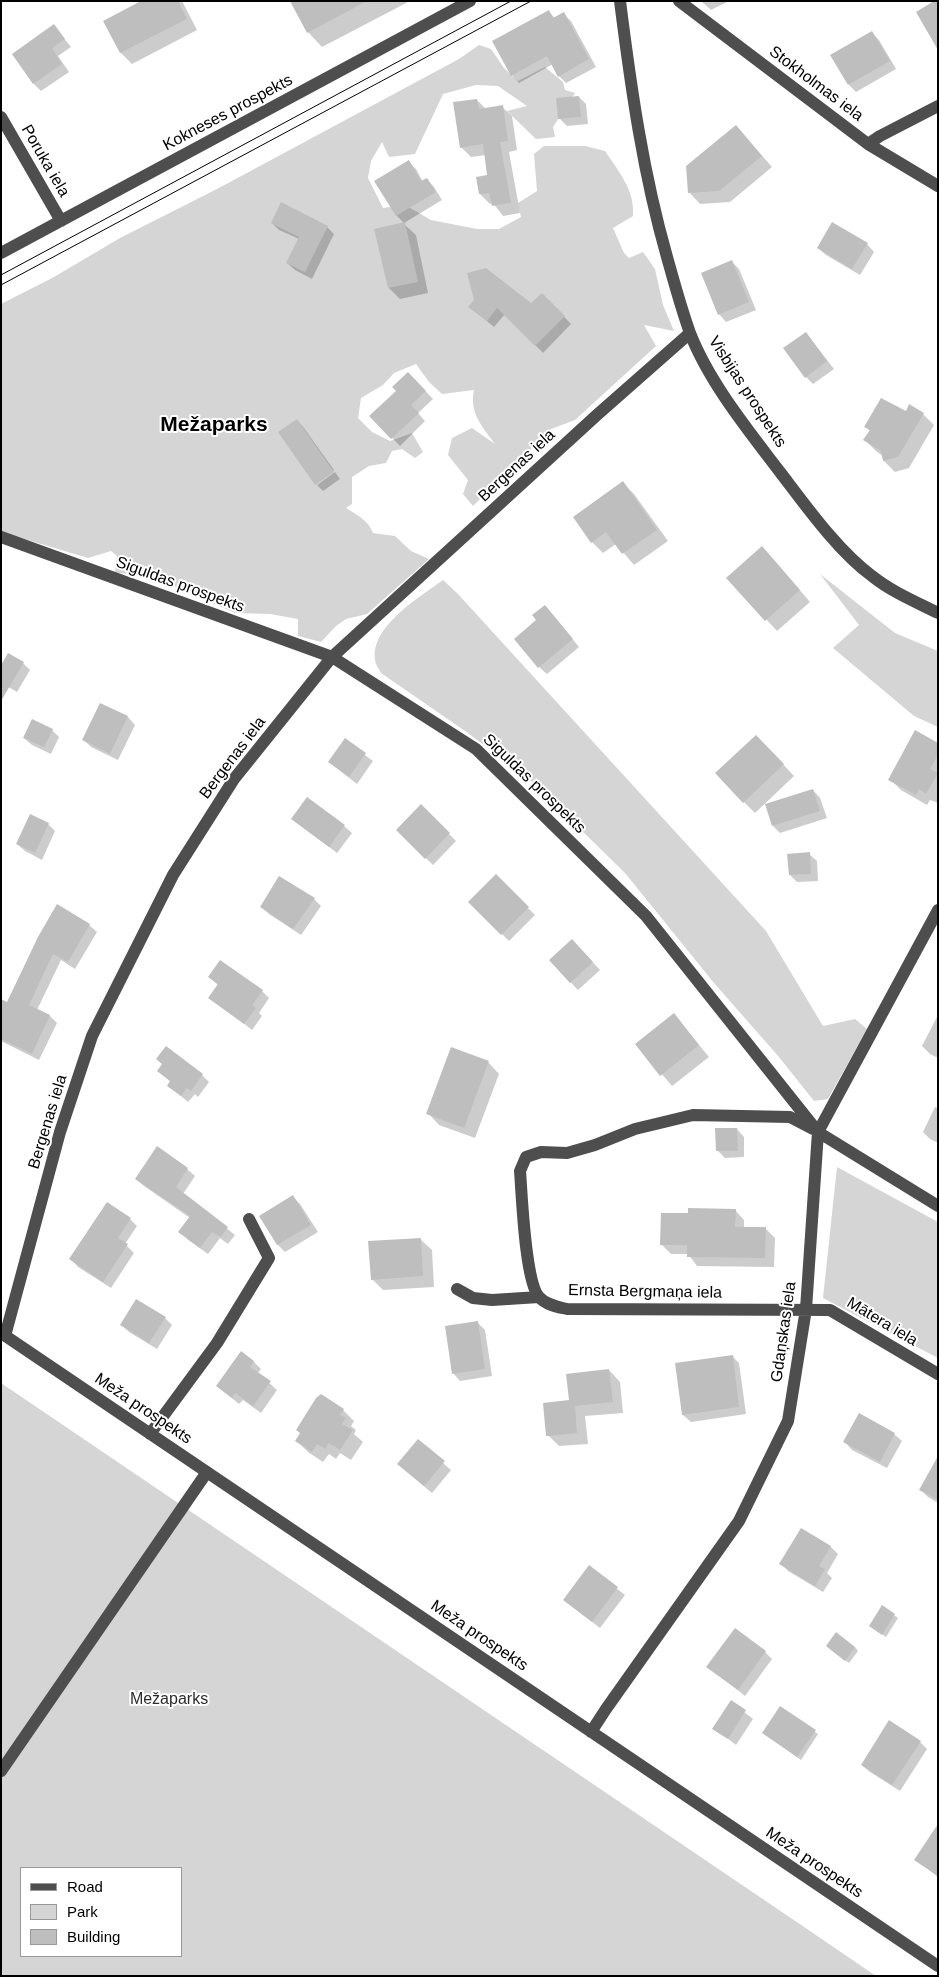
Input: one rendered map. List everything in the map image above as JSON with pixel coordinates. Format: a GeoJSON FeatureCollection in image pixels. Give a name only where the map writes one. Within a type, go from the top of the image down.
{"type":"FeatureCollection","features":[{"type":"Feature","properties":{"kind":"street","name":"Kokneses prospekts"},"geometry":{"type":"LineString","coordinates":[[1,253],[470,1]]}},
{"type":"Feature","properties":{"kind":"street","name":"Visbijas prospekts"},"geometry":{"type":"LineString","coordinates":[[620,1],[643,163],[664,246],[690,333],[704,361],[730,402],[790,486],[856,564],[885,586],[938,613]]}},
{"type":"Feature","properties":{"kind":"street","name":"Stokholmas iela"},"geometry":{"type":"LineString","coordinates":[[679,1],[868,144],[938,186]]}},
{"type":"Feature","properties":{"kind":"street"},"geometry":{"type":"LineString","coordinates":[[868,144],[938,106]]}},
{"type":"Feature","properties":{"kind":"street","name":"Poruka iela"},"geometry":{"type":"LineString","coordinates":[[1,116],[60,221]]}},
{"type":"Feature","properties":{"kind":"street","name":"Bergenas iela"},"geometry":{"type":"LineString","coordinates":[[3,1335],[60,1132],[92,1036],[178,867],[234,779],[332,657],[598,414],[690,333]]}},
{"type":"Feature","properties":{"kind":"street","name":"Siguldas prospekts"},"geometry":{"type":"LineString","coordinates":[[1,537],[332,657],[476,749],[646,916],[818,1132],[938,1206]]}},
{"type":"Feature","properties":{"kind":"street","name":"Gdaņskas iela"},"geometry":{"type":"LineString","coordinates":[[592,1732],[606,1709],[739,1521],[788,1420],[806,1309],[818,1132],[938,910]]}},
{"type":"Feature","properties":{"kind":"street"},"geometry":{"type":"LineString","coordinates":[[456,1289],[473,1298],[492,1300],[539,1297],[530,1278],[520,1171],[526,1157],[541,1152],[567,1153],[595,1145],[634,1129],[694,1115],[790,1117],[818,1132]]}},
{"type":"Feature","properties":{"kind":"street"},"geometry":{"type":"LineString","coordinates":[[150,1434],[217,1343],[269,1258],[249,1219]]}},
{"type":"Feature","properties":{"kind":"street","name":"Ernsta Bergmaņa iela"},"geometry":{"type":"LineString","coordinates":[[539,1297],[551,1305],[568,1309],[806,1309]]}},
{"type":"Feature","properties":{"kind":"street","name":"Mātera iela"},"geometry":{"type":"LineString","coordinates":[[806,1309],[830,1310],[938,1374]]}},
{"type":"Feature","properties":{"kind":"street","name":"Meža prospekts"},"geometry":{"type":"LineString","coordinates":[[3,1335],[938,1966]]}},
{"type":"Feature","properties":{"kind":"street"},"geometry":{"type":"LineString","coordinates":[[1,1770],[207,1472]]}},
{"type":"Feature","properties":{"kind":"green space"},"geometry":{"type":"Polygon","coordinates":[[[479,45],[491,49],[504,68],[518,81],[545,67],[563,82],[565,90],[575,93],[553,127],[555,137],[536,139],[507,111],[527,106],[498,86],[476,85],[443,94],[415,154],[389,157],[382,142],[371,161],[368,178],[383,208],[405,205],[431,220],[477,229],[499,229],[521,217],[518,203],[537,191],[534,154],[544,146],[585,146],[605,151],[621,174],[629,190],[633,207],[633,216],[613,228],[624,253],[629,258],[643,252],[655,269],[663,305],[674,331],[644,325],[656,346],[575,420],[551,429],[473,506],[463,494],[468,480],[448,455],[452,438],[472,428],[495,444],[481,425],[475,412],[473,406],[474,390],[442,394],[429,382],[416,364],[394,373],[383,385],[361,398],[358,418],[372,432],[390,441],[412,433],[423,452],[415,458],[402,449],[392,451],[386,463],[369,466],[352,477],[352,504],[346,508],[365,521],[373,533],[395,536],[411,551],[429,559],[367,614],[346,619],[336,626],[321,642],[298,636],[298,619],[270,614],[235,613],[172,585],[137,574],[115,573],[117,556],[111,551],[88,558],[1,532],[1,304],[54,277],[120,238],[217,189],[459,59],[479,45]]]}},
{"type":"Feature","properties":{"kind":"green space"},"geometry":{"type":"Polygon","coordinates":[[[820,574],[895,633],[938,651],[938,727],[914,716],[833,648],[859,625],[820,574]]]}},
{"type":"Feature","properties":{"kind":"green space"},"geometry":{"type":"Polygon","coordinates":[[[443,580],[766,931],[823,1026],[855,1019],[867,1029],[828,1099],[814,1101],[779,1057],[714,983],[625,873],[527,777],[381,673],[375,659],[376,647],[381,635],[389,624],[410,604],[443,580]]]}},
{"type":"Feature","properties":{"kind":"green space"},"geometry":{"type":"Polygon","coordinates":[[[837,1167],[938,1222],[938,1358],[823,1298],[837,1167]]]}},
{"type":"Feature","properties":{"kind":"green space","name":"Mežaparks"},"geometry":{"type":"Polygon","coordinates":[[[1,1383],[876,1976],[1,1976],[1,1383]]]}},
{"type":"Feature","properties":{"kind":"building"},"geometry":{"type":"Polygon","coordinates":[[[141,1],[178,1],[187,19],[120,53],[103,21],[141,1]]]}},
{"type":"Feature","properties":{"kind":"building"},"geometry":{"type":"Polygon","coordinates":[[[290,1],[367,1],[307,33],[290,1]]]}},
{"type":"Feature","properties":{"kind":"building"},"geometry":{"type":"Polygon","coordinates":[[[934,1],[938,1],[938,50],[916,12],[934,1]]]}},
{"type":"Feature","properties":{"kind":"building"},"geometry":{"type":"Polygon","coordinates":[[[549,10],[553,18],[564,12],[589,59],[558,77],[547,56],[511,76],[492,41],[549,10]]]}},
{"type":"Feature","properties":{"kind":"building"},"geometry":{"type":"Polygon","coordinates":[[[54,24],[65,39],[52,48],[62,64],[33,84],[12,54],[54,24]]]}},
{"type":"Feature","properties":{"kind":"building"},"geometry":{"type":"Polygon","coordinates":[[[872,31],[890,61],[848,85],[830,55],[872,31]]]}},
{"type":"Feature","properties":{"kind":"building"},"geometry":{"type":"Polygon","coordinates":[[[579,96],[581,117],[558,119],[556,98],[579,96]]]}},
{"type":"Feature","properties":{"kind":"building"},"geometry":{"type":"Polygon","coordinates":[[[477,99],[479,109],[503,105],[508,141],[500,142],[511,203],[492,206],[489,193],[479,194],[476,177],[487,175],[483,144],[460,148],[453,102],[477,99]]]}},
{"type":"Feature","properties":{"kind":"building"},"geometry":{"type":"Polygon","coordinates":[[[736,125],[762,156],[719,191],[688,193],[686,166],[736,125]]]}},
{"type":"Feature","properties":{"kind":"building"},"geometry":{"type":"Polygon","coordinates":[[[409,160],[421,181],[427,178],[436,192],[396,216],[374,181],[409,160]]]}},
{"type":"Feature","properties":{"kind":"building"},"geometry":{"type":"Polygon","coordinates":[[[281,202],[328,226],[305,272],[286,263],[299,237],[271,223],[281,202]]]}},
{"type":"Feature","properties":{"kind":"building"},"geometry":{"type":"Polygon","coordinates":[[[405,222],[418,282],[388,288],[374,229],[405,222]]]}},
{"type":"Feature","properties":{"kind":"building"},"geometry":{"type":"Polygon","coordinates":[[[832,222],[868,243],[852,269],[817,248],[832,222]]]}},
{"type":"Feature","properties":{"kind":"building"},"geometry":{"type":"Polygon","coordinates":[[[732,260],[749,302],[718,315],[701,273],[732,260]]]}},
{"type":"Feature","properties":{"kind":"building"},"geometry":{"type":"Polygon","coordinates":[[[486,268],[531,303],[542,293],[565,316],[535,346],[497,308],[487,321],[468,307],[474,300],[467,273],[486,268]]]}},
{"type":"Feature","properties":{"kind":"building"},"geometry":{"type":"Polygon","coordinates":[[[806,332],[827,361],[805,378],[783,348],[806,332]]]}},
{"type":"Feature","properties":{"kind":"building"},"geometry":{"type":"Polygon","coordinates":[[[408,372],[426,391],[411,405],[419,413],[391,439],[369,416],[396,391],[392,387],[408,372]]]}},
{"type":"Feature","properties":{"kind":"building"},"geometry":{"type":"Polygon","coordinates":[[[881,398],[906,411],[909,404],[924,413],[898,457],[883,461],[881,451],[863,440],[870,430],[864,427],[881,398]]]}},
{"type":"Feature","properties":{"kind":"building"},"geometry":{"type":"Polygon","coordinates":[[[297,419],[334,472],[315,485],[278,432],[297,419]]]}},
{"type":"Feature","properties":{"kind":"building"},"geometry":{"type":"Polygon","coordinates":[[[623,481],[657,530],[622,554],[606,532],[591,543],[573,517],[623,481]]]}},
{"type":"Feature","properties":{"kind":"building"},"geometry":{"type":"Polygon","coordinates":[[[762,546],[800,590],[765,621],[726,578],[762,546]]]}},
{"type":"Feature","properties":{"kind":"building"},"geometry":{"type":"Polygon","coordinates":[[[545,605],[573,639],[538,668],[514,639],[536,620],[532,615],[545,605]]]}},
{"type":"Feature","properties":{"kind":"building"},"geometry":{"type":"Polygon","coordinates":[[[8,653],[24,662],[1,701],[1,665],[8,653]]]}},
{"type":"Feature","properties":{"kind":"building"},"geometry":{"type":"Polygon","coordinates":[[[100,703],[128,716],[110,754],[82,740],[100,703]]]}},
{"type":"Feature","properties":{"kind":"building"},"geometry":{"type":"Polygon","coordinates":[[[32,719],[53,729],[44,747],[23,738],[32,719]]]}},
{"type":"Feature","properties":{"kind":"building"},"geometry":{"type":"Polygon","coordinates":[[[915,730],[938,743],[938,755],[930,769],[938,773],[926,794],[919,789],[916,795],[888,780],[915,730]]]}},
{"type":"Feature","properties":{"kind":"building"},"geometry":{"type":"Polygon","coordinates":[[[756,735],[784,764],[743,803],[715,773],[756,735]]]}},
{"type":"Feature","properties":{"kind":"building"},"geometry":{"type":"Polygon","coordinates":[[[345,738],[366,753],[349,777],[328,762],[345,738]]]}},
{"type":"Feature","properties":{"kind":"building"},"geometry":{"type":"Polygon","coordinates":[[[813,789],[820,811],[772,826],[765,804],[813,789]]]}},
{"type":"Feature","properties":{"kind":"building"},"geometry":{"type":"Polygon","coordinates":[[[307,797],[345,825],[329,847],[291,819],[307,797]]]}},
{"type":"Feature","properties":{"kind":"building"},"geometry":{"type":"Polygon","coordinates":[[[421,804],[450,833],[425,859],[396,830],[421,804]]]}},
{"type":"Feature","properties":{"kind":"building"},"geometry":{"type":"Polygon","coordinates":[[[30,814],[49,823],[35,853],[16,844],[30,814]]]}},
{"type":"Feature","properties":{"kind":"building"},"geometry":{"type":"Polygon","coordinates":[[[810,852],[811,874],[789,875],[787,854],[810,852]]]}},
{"type":"Feature","properties":{"kind":"building"},"geometry":{"type":"Polygon","coordinates":[[[496,874],[529,907],[501,935],[468,902],[496,874]]]}},
{"type":"Feature","properties":{"kind":"building"},"geometry":{"type":"Polygon","coordinates":[[[279,876],[315,898],[293,929],[260,907],[279,876]]]}},
{"type":"Feature","properties":{"kind":"building"},"geometry":{"type":"Polygon","coordinates":[[[57,904],[90,924],[68,962],[53,954],[29,1005],[50,1015],[32,1054],[1,1039],[1,999],[7,1002],[38,937],[57,904]]]}},
{"type":"Feature","properties":{"kind":"building"},"geometry":{"type":"Polygon","coordinates":[[[572,939],[593,962],[570,983],[549,960],[572,939]]]}},
{"type":"Feature","properties":{"kind":"building"},"geometry":{"type":"Polygon","coordinates":[[[220,960],[263,990],[252,1005],[256,1008],[244,1024],[208,998],[218,984],[208,977],[220,960]]]}},
{"type":"Feature","properties":{"kind":"building"},"geometry":{"type":"Polygon","coordinates":[[[674,1013],[699,1045],[660,1076],[635,1044],[674,1013]]]}},
{"type":"Feature","properties":{"kind":"building"},"geometry":{"type":"Polygon","coordinates":[[[166,1046],[203,1074],[191,1091],[187,1088],[181,1096],[167,1086],[170,1081],[157,1071],[162,1064],[156,1059],[166,1046]]]}},
{"type":"Feature","properties":{"kind":"building"},"geometry":{"type":"Polygon","coordinates":[[[451,1047],[489,1061],[464,1128],[426,1114],[451,1047]]]}},
{"type":"Feature","properties":{"kind":"building"},"geometry":{"type":"Polygon","coordinates":[[[715,1128],[737,1128],[738,1151],[716,1151],[715,1128]]]}},
{"type":"Feature","properties":{"kind":"building"},"geometry":{"type":"Polygon","coordinates":[[[157,1146],[188,1168],[176,1187],[228,1227],[221,1237],[212,1232],[200,1248],[178,1232],[190,1216],[135,1179],[157,1146]]]}},
{"type":"Feature","properties":{"kind":"building"},"geometry":{"type":"Polygon","coordinates":[[[293,1195],[311,1225],[277,1245],[259,1216],[293,1195]]]}},
{"type":"Feature","properties":{"kind":"building"},"geometry":{"type":"Polygon","coordinates":[[[107,1202],[131,1218],[118,1238],[128,1244],[103,1282],[69,1259],[107,1202]]]}},
{"type":"Feature","properties":{"kind":"building"},"geometry":{"type":"Polygon","coordinates":[[[688,1208],[736,1209],[735,1227],[766,1227],[765,1258],[687,1257],[687,1245],[660,1245],[661,1213],[688,1213],[688,1208]]]}},
{"type":"Feature","properties":{"kind":"building"},"geometry":{"type":"Polygon","coordinates":[[[421,1238],[423,1276],[371,1280],[368,1241],[421,1238]]]}},
{"type":"Feature","properties":{"kind":"building"},"geometry":{"type":"Polygon","coordinates":[[[136,1299],[166,1317],[149,1343],[120,1325],[136,1299]]]}},
{"type":"Feature","properties":{"kind":"building"},"geometry":{"type":"Polygon","coordinates":[[[478,1321],[485,1369],[452,1374],[445,1326],[478,1321]]]}},
{"type":"Feature","properties":{"kind":"building"},"geometry":{"type":"Polygon","coordinates":[[[241,1351],[254,1361],[250,1367],[271,1381],[253,1406],[235,1393],[232,1398],[216,1386],[241,1351]]]}},
{"type":"Feature","properties":{"kind":"building"},"geometry":{"type":"Polygon","coordinates":[[[733,1355],[739,1407],[682,1415],[675,1363],[733,1355]]]}},
{"type":"Feature","properties":{"kind":"building"},"geometry":{"type":"Polygon","coordinates":[[[609,1369],[613,1402],[575,1406],[577,1433],[546,1436],[543,1403],[569,1400],[566,1374],[609,1369]]]}},
{"type":"Feature","properties":{"kind":"building"},"geometry":{"type":"Polygon","coordinates":[[[321,1394],[344,1409],[340,1415],[346,1418],[342,1424],[353,1430],[340,1450],[329,1443],[325,1449],[317,1444],[312,1452],[295,1441],[300,1433],[296,1430],[316,1398],[321,1394]]]}},
{"type":"Feature","properties":{"kind":"building"},"geometry":{"type":"Polygon","coordinates":[[[859,1413],[895,1433],[880,1462],[843,1442],[859,1413]]]}},
{"type":"Feature","properties":{"kind":"building"},"geometry":{"type":"Polygon","coordinates":[[[418,1439],[445,1461],[424,1486],[397,1464],[418,1439]]]}},
{"type":"Feature","properties":{"kind":"building"},"geometry":{"type":"Polygon","coordinates":[[[938,1456],[938,1500],[919,1490],[938,1456]]]}},
{"type":"Feature","properties":{"kind":"building"},"geometry":{"type":"Polygon","coordinates":[[[801,1528],[831,1546],[819,1566],[825,1569],[815,1586],[779,1564],[801,1528]]]}},
{"type":"Feature","properties":{"kind":"building"},"geometry":{"type":"Polygon","coordinates":[[[589,1565],[618,1587],[592,1622],[563,1600],[589,1565]]]}},
{"type":"Feature","properties":{"kind":"building"},"geometry":{"type":"Polygon","coordinates":[[[882,1605],[895,1614],[882,1635],[869,1626],[882,1605]]]}},
{"type":"Feature","properties":{"kind":"building"},"geometry":{"type":"Polygon","coordinates":[[[735,1628],[766,1651],[738,1690],[706,1667],[735,1628]]]}},
{"type":"Feature","properties":{"kind":"building"},"geometry":{"type":"Polygon","coordinates":[[[836,1632],[855,1647],[845,1661],[826,1646],[836,1632]]]}},
{"type":"Feature","properties":{"kind":"building"},"geometry":{"type":"Polygon","coordinates":[[[731,1700],[746,1710],[728,1739],[712,1729],[731,1700]]]}},
{"type":"Feature","properties":{"kind":"building"},"geometry":{"type":"Polygon","coordinates":[[[780,1706],[816,1730],[797,1757],[762,1733],[780,1706]]]}},
{"type":"Feature","properties":{"kind":"building"},"geometry":{"type":"Polygon","coordinates":[[[889,1720],[921,1741],[892,1785],[861,1765],[889,1720]]]}},
{"type":"Feature","properties":{"kind":"building"},"geometry":{"type":"Polygon","coordinates":[[[938,1824],[938,1876],[914,1860],[938,1824]]]}},
{"type":"Feature","properties":{"kind":"tram line"},"geometry":{"type":"LineString","coordinates":[[1,275],[511,1]]}},
{"type":"Feature","properties":{"kind":"tram line"},"geometry":{"type":"LineString","coordinates":[[1,285],[531,1]]}},
{"type":"Feature","properties":{"kind":"district","name":"Mežaparks"},"geometry":{"type":"Point","coordinates":[214,425]}}]}
